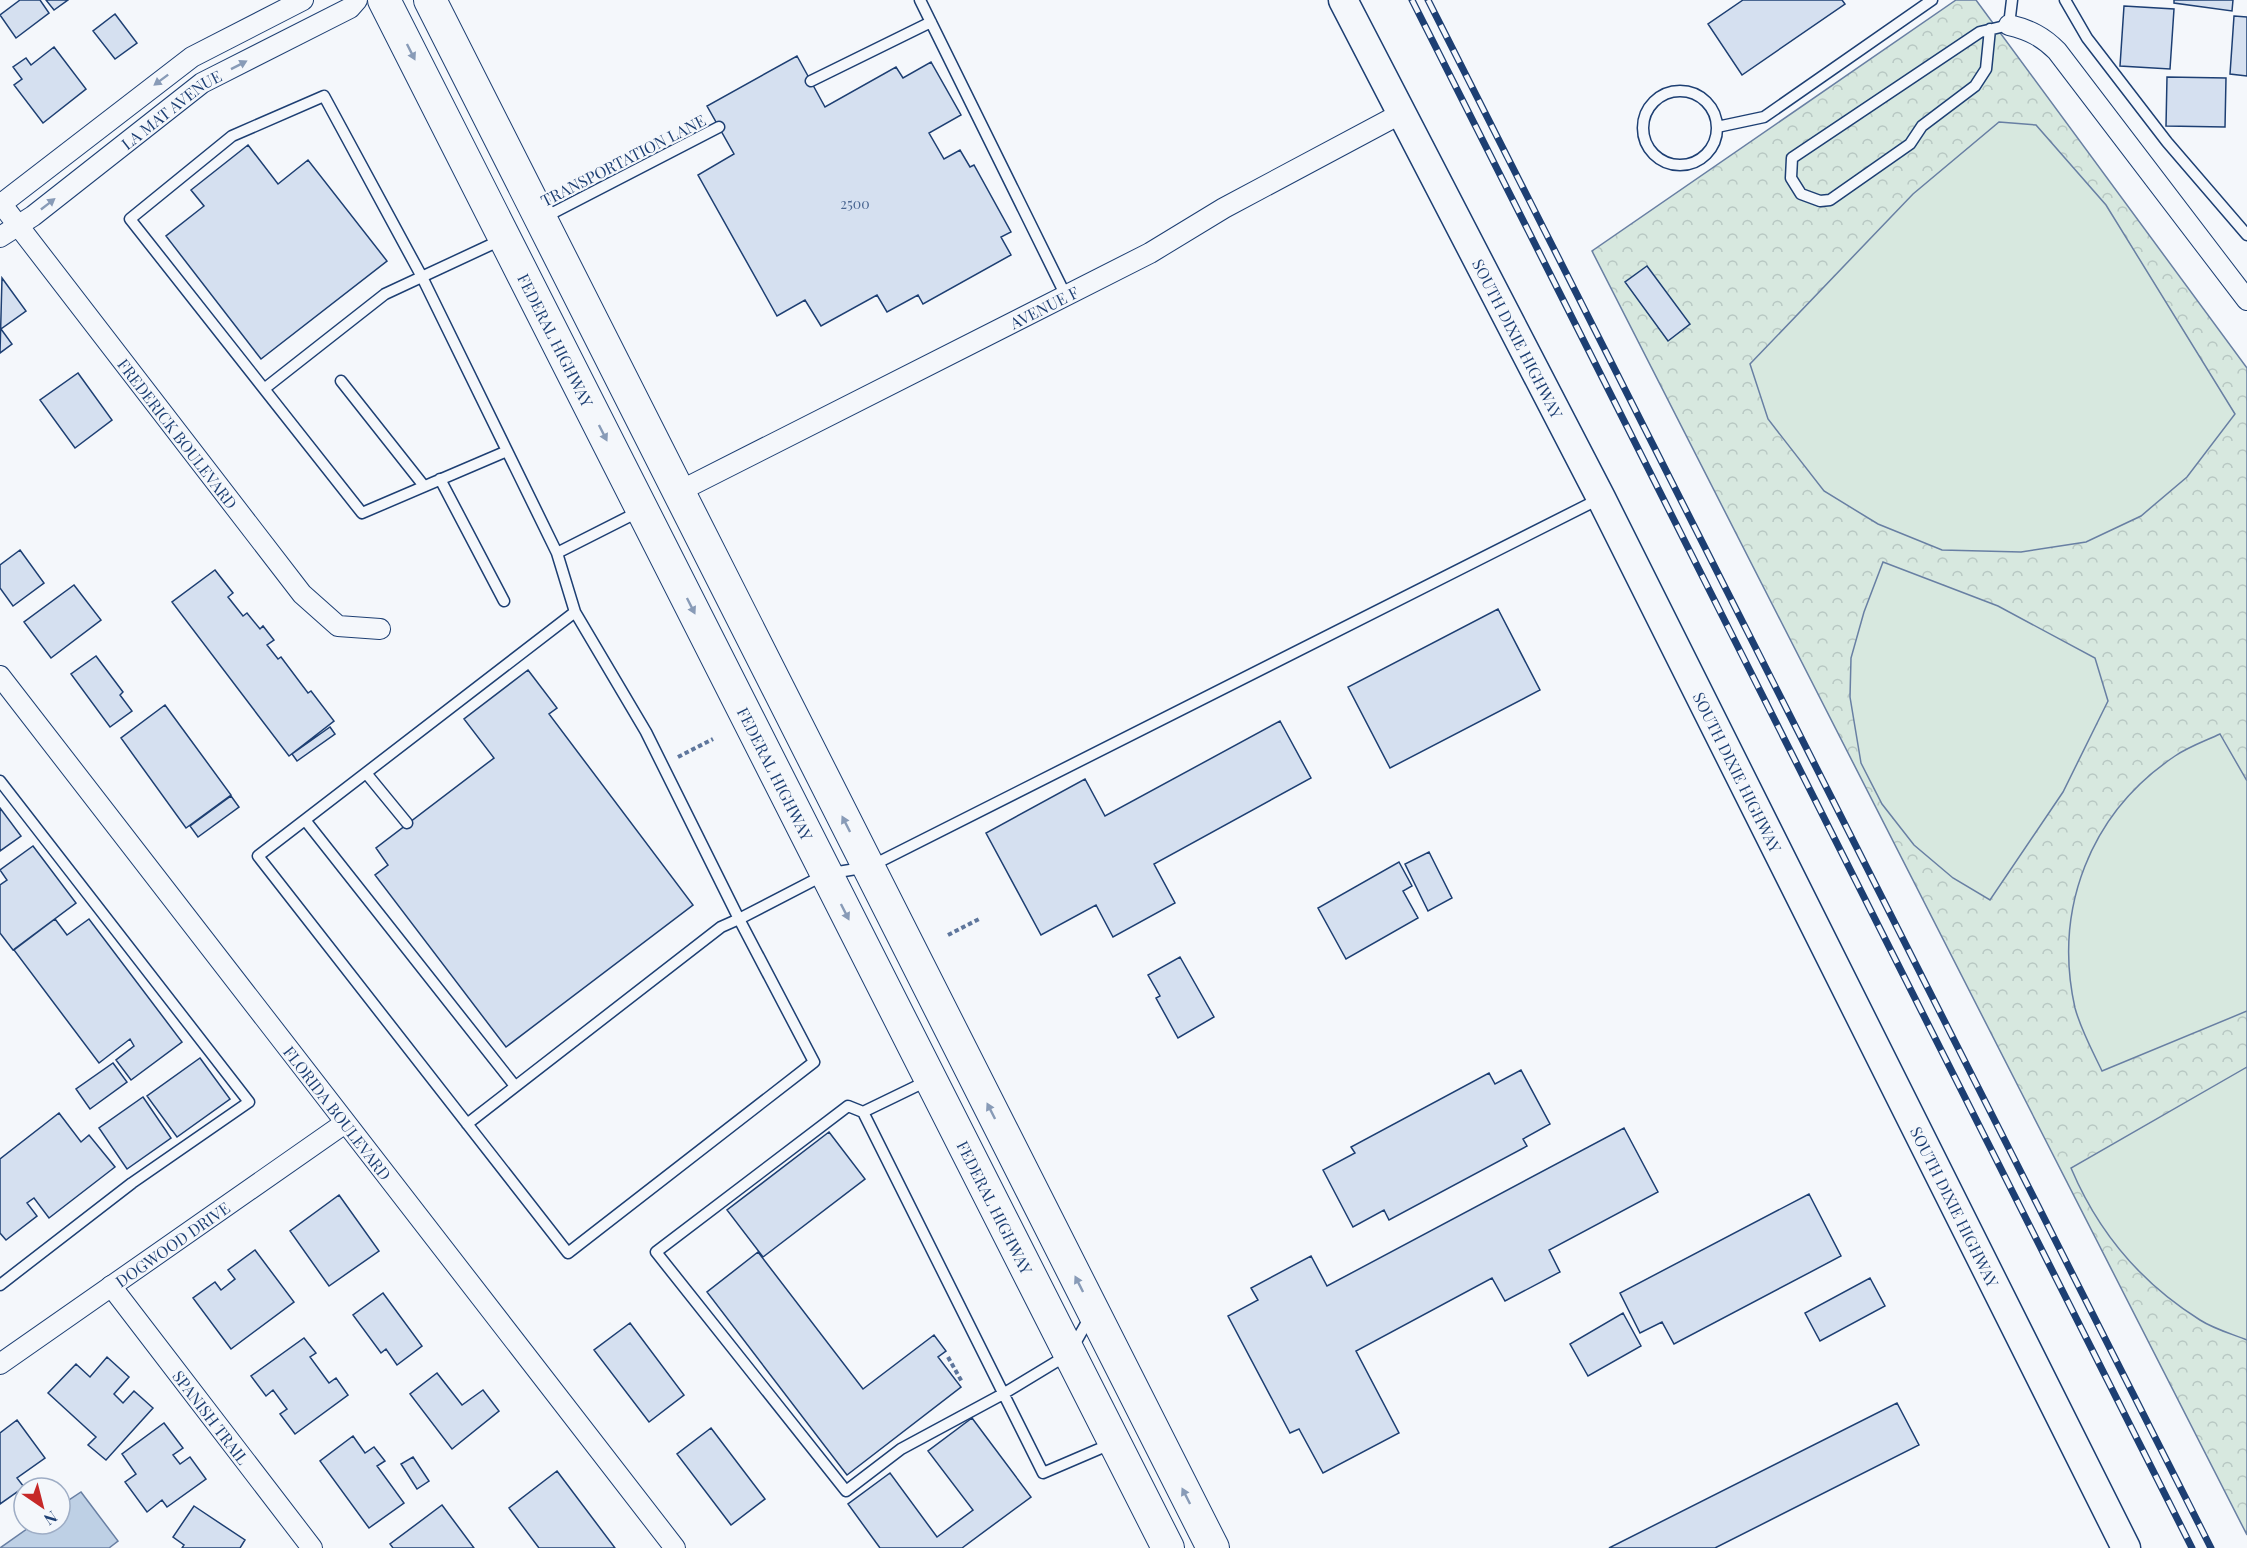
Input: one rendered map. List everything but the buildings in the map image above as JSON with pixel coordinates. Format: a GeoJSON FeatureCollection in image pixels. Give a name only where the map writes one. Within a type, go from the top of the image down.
{"type":"FeatureCollection","features":[{"type":"Feature","properties":{"kind":"main road","name":"FEDERAL HIGHWAY"},"geometry":{"type":"LineString","coordinates":[[384,0],[1168,1548]]}},
{"type":"Feature","properties":{"kind":"main road"},"geometry":{"type":"LineString","coordinates":[[430,0],[1213,1548]]}},
{"type":"Feature","properties":{"kind":"street","name":"LA MAT AVENUE"},"geometry":{"type":"LineString","coordinates":[[0,204],[192,57],[303,0]]}},
{"type":"Feature","properties":{"kind":"street","name":"LA MAT AVENUE"},"geometry":{"type":"LineString","coordinates":[[0,237],[19,225],[202,83],[350,8],[357,0]]}},
{"type":"Feature","properties":{"kind":"street","name":"SOUTH DIXIE HIGHWAY"},"geometry":{"type":"LineString","coordinates":[[1343,0],[1601,498],[2126,1548]]}},
{"type":"Feature","properties":{"kind":"street"},"geometry":{"type":"LineString","coordinates":[[2000,27],[2028,29],[2044,38],[2057,51],[2247,300]]}},
{"type":"Feature","properties":{"kind":"street","name":"AVENUE F"},"geometry":{"type":"LineString","coordinates":[[678,492],[1150,253],[1224,208],[1402,113]]}},
{"type":"Feature","properties":{"kind":"street","name":"FREDERICK BOULEVARD"},"geometry":{"type":"LineString","coordinates":[[0,204],[19,225],[302,594],[338,626],[380,629]]}},
{"type":"Feature","properties":{"kind":"street","name":"FLORIDA BOULEVARD"},"geometry":{"type":"LineString","coordinates":[[0,676],[675,1548]]}},
{"type":"Feature","properties":{"kind":"street","name":"DOGWOOD DRIVE"},"geometry":{"type":"LineString","coordinates":[[0,1364],[345,1123]]}},
{"type":"Feature","properties":{"kind":"street","name":"SPANISH TRAIL"},"geometry":{"type":"LineString","coordinates":[[111,1286],[312,1548]]}},
{"type":"Feature","properties":{"kind":"lane"},"geometry":{"type":"LineString","coordinates":[[920,0],[1066,296]]}},
{"type":"Feature","properties":{"kind":"lane"},"geometry":{"type":"LineString","coordinates":[[1717,127],[1764,117],[1932,0]]}},
{"type":"Feature","properties":{"kind":"lane"},"geometry":{"type":"LineString","coordinates":[[2000,27],[1980,32],[1792,158],[1791,177],[1795,187],[1810,199],[1830,200],[1910,144],[1922,126],[1976,86],[1986,69],[2012,0]]}},
{"type":"Feature","properties":{"kind":"lane"},"geometry":{"type":"LineString","coordinates":[[2065,0],[2087,38],[2167,142],[2247,235]]}},
{"type":"Feature","properties":{"kind":"lane"},"geometry":{"type":"LineString","coordinates":[[811,81],[931,22]]}},
{"type":"Feature","properties":{"kind":"lane"},"geometry":{"type":"LineString","coordinates":[[1684,91],[1694,93],[1710,107],[1717,127],[1712,147],[1705,156],[1686,165],[1665,163],[1656,158],[1649,150],[1642,129],[1647,109],[1654,101],[1663,95],[1684,91]]}},
{"type":"Feature","properties":{"kind":"lane"},"geometry":{"type":"LineString","coordinates":[[507,451],[362,513],[130,219],[232,136],[324,96],[422,277],[557,553],[575,612],[646,732],[739,919],[814,1062],[568,1253],[258,856],[575,612]]}},
{"type":"Feature","properties":{"kind":"lane","name":"TRANSPORTATION LANE"},"geometry":{"type":"LineString","coordinates":[[540,219],[719,127]]}},
{"type":"Feature","properties":{"kind":"lane"},"geometry":{"type":"LineString","coordinates":[[264,390],[385,294],[504,239]]}},
{"type":"Feature","properties":{"kind":"lane"},"geometry":{"type":"LineString","coordinates":[[341,381],[424,486]]}},
{"type":"Feature","properties":{"kind":"lane"},"geometry":{"type":"LineString","coordinates":[[440,479],[504,602]]}},
{"type":"Feature","properties":{"kind":"lane"},"geometry":{"type":"LineString","coordinates":[[467,1124],[721,927],[826,874],[868,867],[1601,498]]}},
{"type":"Feature","properties":{"kind":"lane"},"geometry":{"type":"LineString","coordinates":[[557,553],[642,510]]}},
{"type":"Feature","properties":{"kind":"lane"},"geometry":{"type":"LineString","coordinates":[[366,773],[407,823]]}},
{"type":"Feature","properties":{"kind":"lane"},"geometry":{"type":"LineString","coordinates":[[0,781],[249,1102],[132,1183],[0,1285]]}},
{"type":"Feature","properties":{"kind":"lane"},"geometry":{"type":"LineString","coordinates":[[305,820],[515,1086]]}},
{"type":"Feature","properties":{"kind":"lane"},"geometry":{"type":"LineString","coordinates":[[863,1112],[930,1079]]}},
{"type":"Feature","properties":{"kind":"lane"},"geometry":{"type":"LineString","coordinates":[[1093,1312],[1069,1354],[1003,1394],[901,1449],[846,1491],[656,1252],[848,1106],[863,1112],[1003,1394],[1043,1473],[1114,1443]]}},
{"type":"Feature","properties":{"kind":"path"},"geometry":{"type":"LineString","coordinates":[[678,757],[713,739]]}},
{"type":"Feature","properties":{"kind":"path"},"geometry":{"type":"LineString","coordinates":[[948,935],[979,919]]}},
{"type":"Feature","properties":{"kind":"path"},"geometry":{"type":"LineString","coordinates":[[948,1357],[962,1382]]}},
{"type":"Feature","properties":{"kind":"green space"},"geometry":{"type":"Polygon","coordinates":[[[1956,0],[1976,0],[2247,368],[2247,1535],[1592,251],[1956,0]]]}},
{"type":"Feature","properties":{"kind":"green space"},"geometry":{"type":"Polygon","coordinates":[[[1999,122],[2036,125],[2106,205],[2235,414],[2187,477],[2141,516],[2086,542],[2021,552],[1942,550],[1878,524],[1824,491],[1768,419],[1750,364],[1913,194],[1999,122]]]}},
{"type":"Feature","properties":{"kind":"green space"},"geometry":{"type":"Polygon","coordinates":[[[1883,562],[1998,606],[2095,658],[2108,701],[2063,792],[1990,900],[1953,878],[1914,845],[1882,804],[1861,763],[1850,697],[1851,658],[1864,612],[1883,562]]]}},
{"type":"Feature","properties":{"kind":"green space"},"geometry":{"type":"Polygon","coordinates":[[[2220,734],[2247,781],[2247,1011],[2102,1071],[2077,1016],[2069,971],[2069,935],[2075,900],[2085,866],[2100,835],[2120,806],[2145,779],[2180,753],[2220,734]]]}},
{"type":"Feature","properties":{"kind":"green space"},"geometry":{"type":"Polygon","coordinates":[[[2247,1067],[2247,1340],[2200,1320],[2140,1273],[2094,1214],[2071,1168],[2247,1067]]]}},
{"type":"Feature","properties":{"kind":"water"},"geometry":{"type":"Polygon","coordinates":[[[81,1492],[118,1541],[109,1548],[0,1548],[17,1536],[72,1536],[72,1498],[81,1492]]]}},
{"type":"Feature","properties":{"kind":"railway"},"geometry":{"type":"LineString","coordinates":[[1412,0],[2192,1548]]}},
{"type":"Feature","properties":{"kind":"railway"},"geometry":{"type":"LineString","coordinates":[[1428,0],[2211,1548]]}}]}
